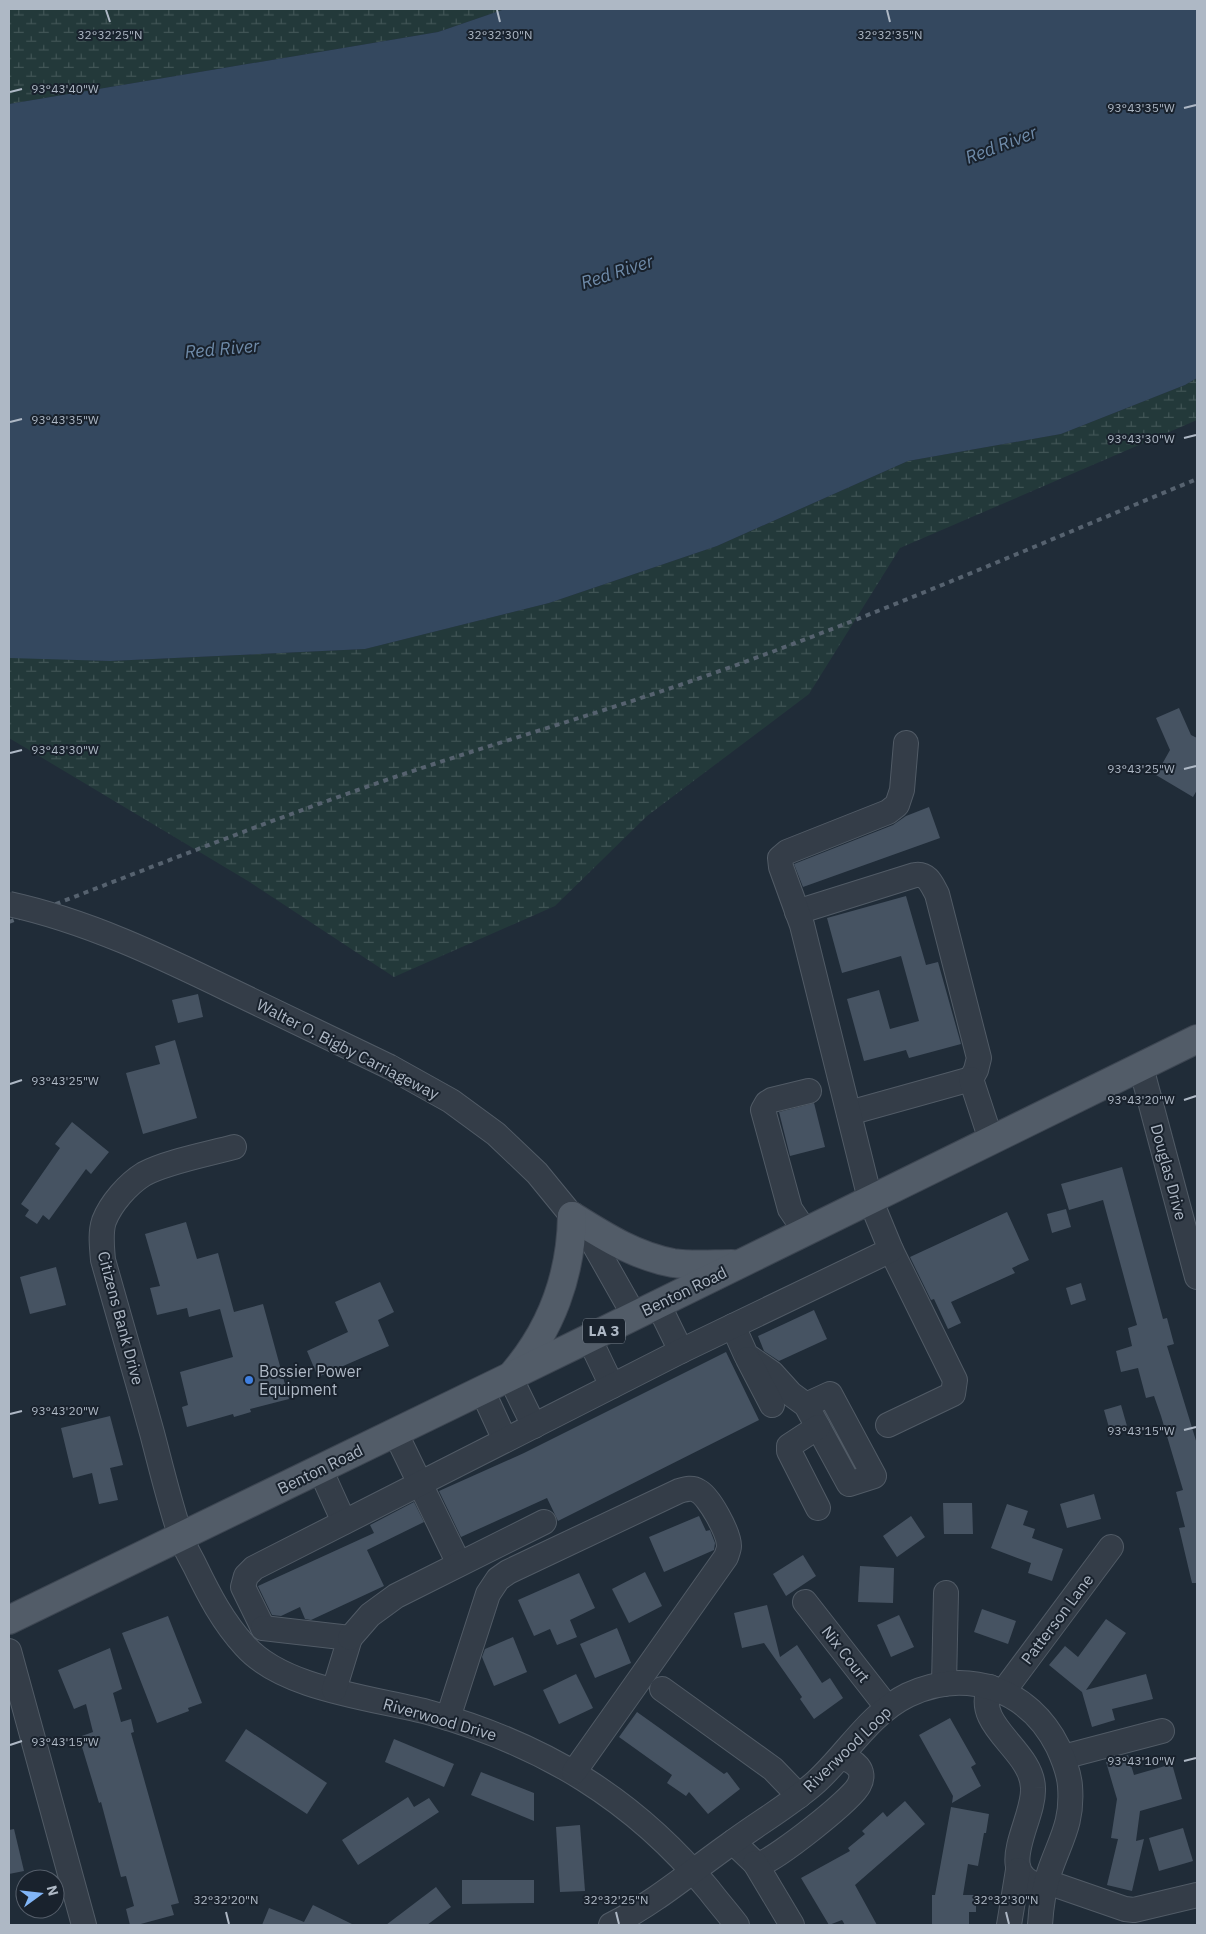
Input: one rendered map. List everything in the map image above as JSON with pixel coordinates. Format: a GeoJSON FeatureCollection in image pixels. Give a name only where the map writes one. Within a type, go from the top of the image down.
{"type":"FeatureCollection","features":[{"type":"Feature","properties":{"kind":"main road","name":"Benton Road"},"geometry":{"type":"LineString","coordinates":[[9,1620],[510,1377],[1197,1039]]}},
{"type":"Feature","properties":{"kind":"main road"},"geometry":{"type":"LineString","coordinates":[[572,1216],[623,1247],[651,1258],[675,1263],[738,1264]]}},
{"type":"Feature","properties":{"kind":"main road"},"geometry":{"type":"LineString","coordinates":[[510,1377],[519,1367],[555,1308],[564,1280],[572,1238],[572,1216]]}},
{"type":"Feature","properties":{"kind":"street"},"geometry":{"type":"LineString","coordinates":[[888,1425],[954,1394],[955,1380],[891,1250],[870,1199],[802,925],[781,867],[780,858],[787,852],[888,812],[897,805],[902,790],[906,743]]}},
{"type":"Feature","properties":{"kind":"street"},"geometry":{"type":"LineString","coordinates":[[797,912],[920,874],[930,882],[937,894],[979,1058],[976,1070],[971,1078],[849,1113]]}},
{"type":"Feature","properties":{"kind":"street","name":"Walter O. Bigby Carriageway"},"geometry":{"type":"LineString","coordinates":[[9,904],[65,919],[122,940],[176,964],[390,1067],[451,1101],[496,1134],[537,1173],[681,1351]]}},
{"type":"Feature","properties":{"kind":"street","name":"Douglas Drive"},"geometry":{"type":"LineString","coordinates":[[1141,1066],[1197,1277]]}},
{"type":"Feature","properties":{"kind":"street"},"geometry":{"type":"LineString","coordinates":[[971,1078],[991,1140]]}},
{"type":"Feature","properties":{"kind":"street"},"geometry":{"type":"LineString","coordinates":[[805,1231],[790,1208],[763,1110],[767,1103],[772,1100],[809,1091]]}},
{"type":"Feature","properties":{"kind":"street","name":"Citizens Bank Drive"},"geometry":{"type":"LineString","coordinates":[[180,1536],[103,1260],[102,1233],[104,1221],[112,1206],[131,1184],[144,1175],[158,1168],[234,1147]]}},
{"type":"Feature","properties":{"kind":"street"},"geometry":{"type":"LineString","coordinates":[[263,1628],[243,1587],[246,1576],[254,1568],[681,1351],[891,1250]]}},
{"type":"Feature","properties":{"kind":"street"},"geometry":{"type":"LineString","coordinates":[[732,1326],[772,1405]]}},
{"type":"Feature","properties":{"kind":"street"},"geometry":{"type":"LineString","coordinates":[[588,1338],[612,1386]]}},
{"type":"Feature","properties":{"kind":"street"},"geometry":{"type":"LineString","coordinates":[[746,1355],[772,1373],[791,1394],[806,1405],[849,1484],[874,1476],[830,1394],[806,1405]]}},
{"type":"Feature","properties":{"kind":"street"},"geometry":{"type":"LineString","coordinates":[[510,1377],[534,1426]]}},
{"type":"Feature","properties":{"kind":"street"},"geometry":{"type":"LineString","coordinates":[[482,1390],[505,1440]]}},
{"type":"Feature","properties":{"kind":"street"},"geometry":{"type":"LineString","coordinates":[[818,1427],[789,1446],[789,1451],[818,1508]]}},
{"type":"Feature","properties":{"kind":"street"},"geometry":{"type":"LineString","coordinates":[[395,1432],[459,1564]]}},
{"type":"Feature","properties":{"kind":"street"},"geometry":{"type":"LineString","coordinates":[[320,1469],[344,1522]]}},
{"type":"Feature","properties":{"kind":"street"},"geometry":{"type":"LineString","coordinates":[[448,1718],[488,1594],[498,1579],[679,1491],[690,1488],[697,1490],[706,1495],[726,1532],[729,1546],[726,1557],[574,1772]]}},
{"type":"Feature","properties":{"kind":"street"},"geometry":{"type":"LineString","coordinates":[[334,1690],[350,1638],[370,1615],[396,1596],[544,1522]]}},
{"type":"Feature","properties":{"kind":"street","name":"Riverwood Drive"},"geometry":{"type":"LineString","coordinates":[[180,1536],[216,1609],[244,1646],[268,1666],[302,1680],[334,1690],[448,1718],[484,1730],[527,1748],[574,1772],[610,1796],[652,1830],[693,1871],[737,1925]]}},
{"type":"Feature","properties":{"kind":"street","name":"Patterson Lane"},"geometry":{"type":"LineString","coordinates":[[997,1689],[1112,1547]]}},
{"type":"Feature","properties":{"kind":"street"},"geometry":{"type":"LineString","coordinates":[[944,1684],[946,1593]]}},
{"type":"Feature","properties":{"kind":"street","name":"Nix Court"},"geometry":{"type":"LineString","coordinates":[[805,1602],[887,1707]]}},
{"type":"Feature","properties":{"kind":"street"},"geometry":{"type":"LineString","coordinates":[[244,1646],[263,1628]]}},
{"type":"Feature","properties":{"kind":"street"},"geometry":{"type":"LineString","coordinates":[[263,1628],[350,1638]]}},
{"type":"Feature","properties":{"kind":"street"},"geometry":{"type":"LineString","coordinates":[[9,1651],[84,1925]]}},
{"type":"Feature","properties":{"kind":"street","name":"Riverwood Loop"},"geometry":{"type":"LineString","coordinates":[[611,1925],[645,1906],[799,1796],[841,1758],[871,1722],[887,1707],[923,1689],[964,1682],[997,1689],[1034,1712],[1045,1724],[1068,1770],[1070,1786],[1069,1819],[1064,1838],[1046,1884],[1040,1925]]}},
{"type":"Feature","properties":{"kind":"street"},"geometry":{"type":"LineString","coordinates":[[997,1689],[986,1696],[988,1712],[996,1726],[1022,1756],[1034,1786],[1032,1803],[1017,1860],[1018,1870],[1009,1925]]}},
{"type":"Feature","properties":{"kind":"street"},"geometry":{"type":"LineString","coordinates":[[662,1690],[773,1769],[799,1796]]}},
{"type":"Feature","properties":{"kind":"street"},"geometry":{"type":"LineString","coordinates":[[1063,1757],[1162,1731]]}},
{"type":"Feature","properties":{"kind":"street"},"geometry":{"type":"LineString","coordinates":[[755,1863],[765,1862],[812,1829],[845,1802],[860,1784],[858,1764],[841,1758]]}},
{"type":"Feature","properties":{"kind":"street"},"geometry":{"type":"LineString","coordinates":[[733,1842],[755,1863],[792,1925]]}},
{"type":"Feature","properties":{"kind":"street"},"geometry":{"type":"LineString","coordinates":[[1018,1870],[1025,1880],[1032,1885],[1046,1884],[1126,1909],[1134,1910],[1197,1895]]}},
{"type":"Feature","properties":{"kind":"green space"},"geometry":{"type":"Polygon","coordinates":[[[9,9],[505,9],[438,32],[9,104],[9,9]]]}},
{"type":"Feature","properties":{"kind":"green space"},"geometry":{"type":"Polygon","coordinates":[[[1197,378],[1197,420],[900,548],[809,694],[647,816],[555,906],[394,977],[248,881],[9,738],[9,657],[110,661],[365,649],[549,603],[717,546],[908,461],[1061,434],[1185,385],[1197,378]]]}},
{"type":"Feature","properties":{"kind":"water","name":"Red River"},"geometry":{"type":"Polygon","coordinates":[[[505,9],[1197,9],[1197,378],[1185,385],[1061,434],[908,461],[717,546],[549,603],[365,649],[110,661],[9,658],[9,104],[438,32],[505,9]]]}},
{"type":"Feature","properties":{"kind":"building"},"geometry":{"type":"Polygon","coordinates":[[[1179,708],[1191,735],[1197,738],[1197,790],[1193,797],[1156,775],[1170,750],[1156,718],[1179,708]]]}},
{"type":"Feature","properties":{"kind":"building"},"geometry":{"type":"Polygon","coordinates":[[[929,807],[940,838],[803,887],[794,864],[893,825],[906,816],[929,807]]]}},
{"type":"Feature","properties":{"kind":"building"},"geometry":{"type":"Polygon","coordinates":[[[906,896],[926,965],[938,962],[961,1044],[909,1058],[906,1050],[864,1061],[847,999],[879,990],[890,1029],[919,1021],[901,956],[842,973],[827,918],[906,896]]]}},
{"type":"Feature","properties":{"kind":"building"},"geometry":{"type":"Polygon","coordinates":[[[198,994],[203,1017],[178,1023],[172,1000],[198,994]]]}},
{"type":"Feature","properties":{"kind":"building"},"geometry":{"type":"Polygon","coordinates":[[[175,1040],[197,1118],[143,1134],[126,1073],[160,1064],[155,1046],[175,1040]]]}},
{"type":"Feature","properties":{"kind":"building"},"geometry":{"type":"Polygon","coordinates":[[[814,1103],[825,1147],[790,1156],[779,1112],[814,1103]]]}},
{"type":"Feature","properties":{"kind":"building"},"geometry":{"type":"Polygon","coordinates":[[[72,1122],[109,1152],[91,1174],[86,1169],[49,1220],[43,1215],[37,1224],[25,1216],[29,1210],[21,1204],[60,1148],[55,1144],[72,1122]]]}},
{"type":"Feature","properties":{"kind":"building"},"geometry":{"type":"Polygon","coordinates":[[[1122,1167],[1163,1319],[1167,1318],[1174,1344],[1167,1346],[1197,1444],[1197,1583],[1192,1583],[1179,1528],[1185,1527],[1176,1492],[1183,1490],[1154,1396],[1146,1398],[1138,1368],[1121,1372],[1116,1351],[1132,1346],[1128,1328],[1137,1325],[1103,1200],[1069,1210],[1061,1184],[1122,1167]]]}},
{"type":"Feature","properties":{"kind":"building"},"geometry":{"type":"Polygon","coordinates":[[[1066,1209],[1071,1227],[1052,1233],[1047,1214],[1066,1209]]]}},
{"type":"Feature","properties":{"kind":"building"},"geometry":{"type":"Polygon","coordinates":[[[1007,1212],[1029,1260],[1012,1268],[1015,1273],[951,1302],[961,1323],[948,1329],[934,1299],[931,1300],[910,1257],[1007,1212]]]}},
{"type":"Feature","properties":{"kind":"building"},"geometry":{"type":"Polygon","coordinates":[[[186,1222],[197,1259],[218,1253],[234,1312],[263,1304],[289,1399],[250,1409],[251,1412],[234,1417],[233,1414],[187,1427],[182,1407],[188,1405],[180,1372],[233,1357],[220,1309],[189,1317],[187,1308],[157,1315],[150,1288],[160,1286],[145,1234],[186,1222]]]}},
{"type":"Feature","properties":{"kind":"building"},"geometry":{"type":"Polygon","coordinates":[[[56,1267],[66,1305],[30,1314],[20,1277],[56,1267]]]}},
{"type":"Feature","properties":{"kind":"building"},"geometry":{"type":"Polygon","coordinates":[[[380,1282],[394,1312],[378,1320],[389,1346],[318,1377],[307,1351],[348,1332],[335,1302],[380,1282]]]}},
{"type":"Feature","properties":{"kind":"building"},"geometry":{"type":"Polygon","coordinates":[[[1081,1283],[1086,1300],[1071,1305],[1066,1288],[1081,1283]]]}},
{"type":"Feature","properties":{"kind":"building"},"geometry":{"type":"Polygon","coordinates":[[[814,1310],[827,1339],[779,1361],[764,1351],[758,1336],[814,1310]]]}},
{"type":"Feature","properties":{"kind":"building"},"geometry":{"type":"Polygon","coordinates":[[[726,1352],[759,1420],[558,1521],[547,1498],[461,1537],[439,1491],[524,1453],[726,1352]]]}},
{"type":"Feature","properties":{"kind":"building"},"geometry":{"type":"Polygon","coordinates":[[[1121,1405],[1127,1426],[1110,1431],[1104,1410],[1121,1405]]]}},
{"type":"Feature","properties":{"kind":"building"},"geometry":{"type":"Polygon","coordinates":[[[110,1416],[123,1465],[110,1468],[118,1500],[99,1504],[92,1473],[73,1478],[61,1428],[110,1416]]]}},
{"type":"Feature","properties":{"kind":"building"},"geometry":{"type":"Polygon","coordinates":[[[1094,1494],[1101,1519],[1067,1528],[1060,1504],[1094,1494]]]}},
{"type":"Feature","properties":{"kind":"building"},"geometry":{"type":"Polygon","coordinates":[[[414,1502],[424,1522],[367,1550],[384,1586],[311,1620],[305,1619],[300,1607],[281,1616],[272,1615],[258,1586],[374,1533],[370,1525],[414,1502]]]}},
{"type":"Feature","properties":{"kind":"building"},"geometry":{"type":"Polygon","coordinates":[[[943,1503],[972,1503],[973,1534],[944,1534],[943,1503]]]}},
{"type":"Feature","properties":{"kind":"building"},"geometry":{"type":"Polygon","coordinates":[[[1007,1504],[1028,1511],[1023,1525],[1035,1529],[1032,1538],[1063,1549],[1052,1581],[1028,1573],[1031,1563],[991,1548],[1007,1504]]]}},
{"type":"Feature","properties":{"kind":"building"},"geometry":{"type":"Polygon","coordinates":[[[699,1516],[706,1531],[710,1530],[715,1543],[714,1550],[664,1572],[649,1537],[699,1516]]]}},
{"type":"Feature","properties":{"kind":"building"},"geometry":{"type":"Polygon","coordinates":[[[911,1516],[925,1537],[897,1557],[883,1536],[911,1516]]]}},
{"type":"Feature","properties":{"kind":"building"},"geometry":{"type":"Polygon","coordinates":[[[803,1555],[816,1576],[786,1596],[773,1574],[803,1555]]]}},
{"type":"Feature","properties":{"kind":"building"},"geometry":{"type":"Polygon","coordinates":[[[860,1566],[894,1568],[893,1603],[858,1602],[860,1566]]]}},
{"type":"Feature","properties":{"kind":"building"},"geometry":{"type":"Polygon","coordinates":[[[645,1572],[662,1606],[629,1623],[612,1589],[645,1572]]]}},
{"type":"Feature","properties":{"kind":"building"},"geometry":{"type":"Polygon","coordinates":[[[579,1573],[595,1608],[570,1620],[577,1637],[557,1645],[550,1629],[534,1636],[518,1600],[579,1573]]]}},
{"type":"Feature","properties":{"kind":"building"},"geometry":{"type":"Polygon","coordinates":[[[767,1605],[780,1657],[797,1645],[822,1683],[830,1678],[843,1698],[814,1719],[800,1699],[802,1697],[764,1643],[742,1648],[734,1613],[767,1605]]]}},
{"type":"Feature","properties":{"kind":"building"},"geometry":{"type":"Polygon","coordinates":[[[982,1609],[1016,1621],[1008,1644],[974,1632],[982,1609]]]}},
{"type":"Feature","properties":{"kind":"building"},"geometry":{"type":"Polygon","coordinates":[[[899,1615],[914,1647],[891,1657],[877,1625],[899,1615]]]}},
{"type":"Feature","properties":{"kind":"building"},"geometry":{"type":"Polygon","coordinates":[[[168,1616],[202,1703],[188,1708],[189,1711],[157,1723],[122,1633],[168,1616]]]}},
{"type":"Feature","properties":{"kind":"building"},"geometry":{"type":"Polygon","coordinates":[[[1106,1619],[1126,1633],[1086,1690],[1146,1674],[1153,1699],[1112,1709],[1115,1720],[1092,1727],[1082,1692],[1049,1665],[1065,1646],[1078,1657],[1106,1619]]]}},
{"type":"Feature","properties":{"kind":"building"},"geometry":{"type":"Polygon","coordinates":[[[617,1628],[631,1663],[595,1678],[580,1644],[617,1628]]]}},
{"type":"Feature","properties":{"kind":"building"},"geometry":{"type":"Polygon","coordinates":[[[513,1637],[527,1672],[494,1686],[482,1657],[485,1649],[513,1637]]]}},
{"type":"Feature","properties":{"kind":"building"},"geometry":{"type":"Polygon","coordinates":[[[110,1648],[122,1689],[113,1693],[121,1722],[131,1719],[134,1732],[131,1733],[179,1903],[171,1905],[174,1915],[137,1925],[130,1925],[126,1909],[134,1906],[126,1876],[121,1877],[101,1802],[99,1803],[79,1737],[93,1732],[86,1704],[74,1709],[58,1670],[110,1648]]]}},
{"type":"Feature","properties":{"kind":"building"},"geometry":{"type":"Polygon","coordinates":[[[576,1674],[593,1708],[559,1724],[543,1690],[576,1674]]]}},
{"type":"Feature","properties":{"kind":"building"},"geometry":{"type":"Polygon","coordinates":[[[637,1712],[724,1774],[727,1772],[740,1789],[708,1814],[689,1792],[686,1796],[667,1783],[672,1775],[619,1737],[637,1712]]]}},
{"type":"Feature","properties":{"kind":"building"},"geometry":{"type":"Polygon","coordinates":[[[950,1718],[976,1764],[971,1767],[981,1786],[952,1803],[953,1796],[919,1735],[950,1718]]]}},
{"type":"Feature","properties":{"kind":"building"},"geometry":{"type":"Polygon","coordinates":[[[246,1729],[327,1783],[307,1814],[225,1761],[246,1729]]]}},
{"type":"Feature","properties":{"kind":"building"},"geometry":{"type":"Polygon","coordinates":[[[394,1739],[454,1764],[444,1787],[385,1762],[394,1739]]]}},
{"type":"Feature","properties":{"kind":"building"},"geometry":{"type":"Polygon","coordinates":[[[1128,1755],[1134,1775],[1172,1764],[1182,1799],[1140,1811],[1136,1841],[1144,1839],[1132,1891],[1107,1885],[1118,1839],[1111,1838],[1117,1799],[1106,1762],[1128,1755]]]}},
{"type":"Feature","properties":{"kind":"building"},"geometry":{"type":"Polygon","coordinates":[[[481,1772],[534,1793],[534,1821],[471,1795],[481,1772]]]}},
{"type":"Feature","properties":{"kind":"building"},"geometry":{"type":"Polygon","coordinates":[[[408,1797],[414,1807],[429,1798],[439,1812],[358,1865],[342,1840],[408,1797]]]}},
{"type":"Feature","properties":{"kind":"building"},"geometry":{"type":"Polygon","coordinates":[[[905,1801],[925,1824],[855,1885],[877,1925],[845,1925],[842,1920],[829,1925],[801,1878],[850,1851],[848,1848],[865,1834],[862,1831],[883,1812],[887,1817],[905,1801]]]}},
{"type":"Feature","properties":{"kind":"building"},"geometry":{"type":"Polygon","coordinates":[[[951,1807],[989,1814],[978,1866],[968,1864],[963,1895],[976,1895],[976,1912],[969,1912],[969,1925],[932,1925],[932,1895],[935,1895],[951,1807]]]}},
{"type":"Feature","properties":{"kind":"building"},"geometry":{"type":"Polygon","coordinates":[[[580,1825],[585,1891],[560,1892],[556,1827],[580,1825]]]}},
{"type":"Feature","properties":{"kind":"building"},"geometry":{"type":"Polygon","coordinates":[[[1183,1828],[1193,1861],[1159,1871],[1149,1838],[1183,1828]]]}},
{"type":"Feature","properties":{"kind":"building"},"geometry":{"type":"Polygon","coordinates":[[[14,1829],[24,1869],[15,1869],[15,1873],[9,1874],[9,1830],[14,1829]]]}},
{"type":"Feature","properties":{"kind":"building"},"geometry":{"type":"Polygon","coordinates":[[[462,1880],[534,1880],[534,1903],[462,1904],[462,1880]]]}},
{"type":"Feature","properties":{"kind":"building"},"geometry":{"type":"Polygon","coordinates":[[[436,1887],[451,1907],[427,1925],[386,1925],[436,1887]]]}},
{"type":"Feature","properties":{"kind":"building"},"geometry":{"type":"Polygon","coordinates":[[[313,1905],[354,1925],[262,1925],[269,1908],[304,1922],[313,1905]]]}},
{"type":"Feature","properties":{"kind":"railway"},"geometry":{"type":"LineString","coordinates":[[9,922],[355,791],[657,693],[825,632],[1197,479]]}},
{"type":"Feature","properties":{"kind":"place","name":"Bossier Power Equipment"},"geometry":{"type":"Point","coordinates":[249,1380]}}]}
